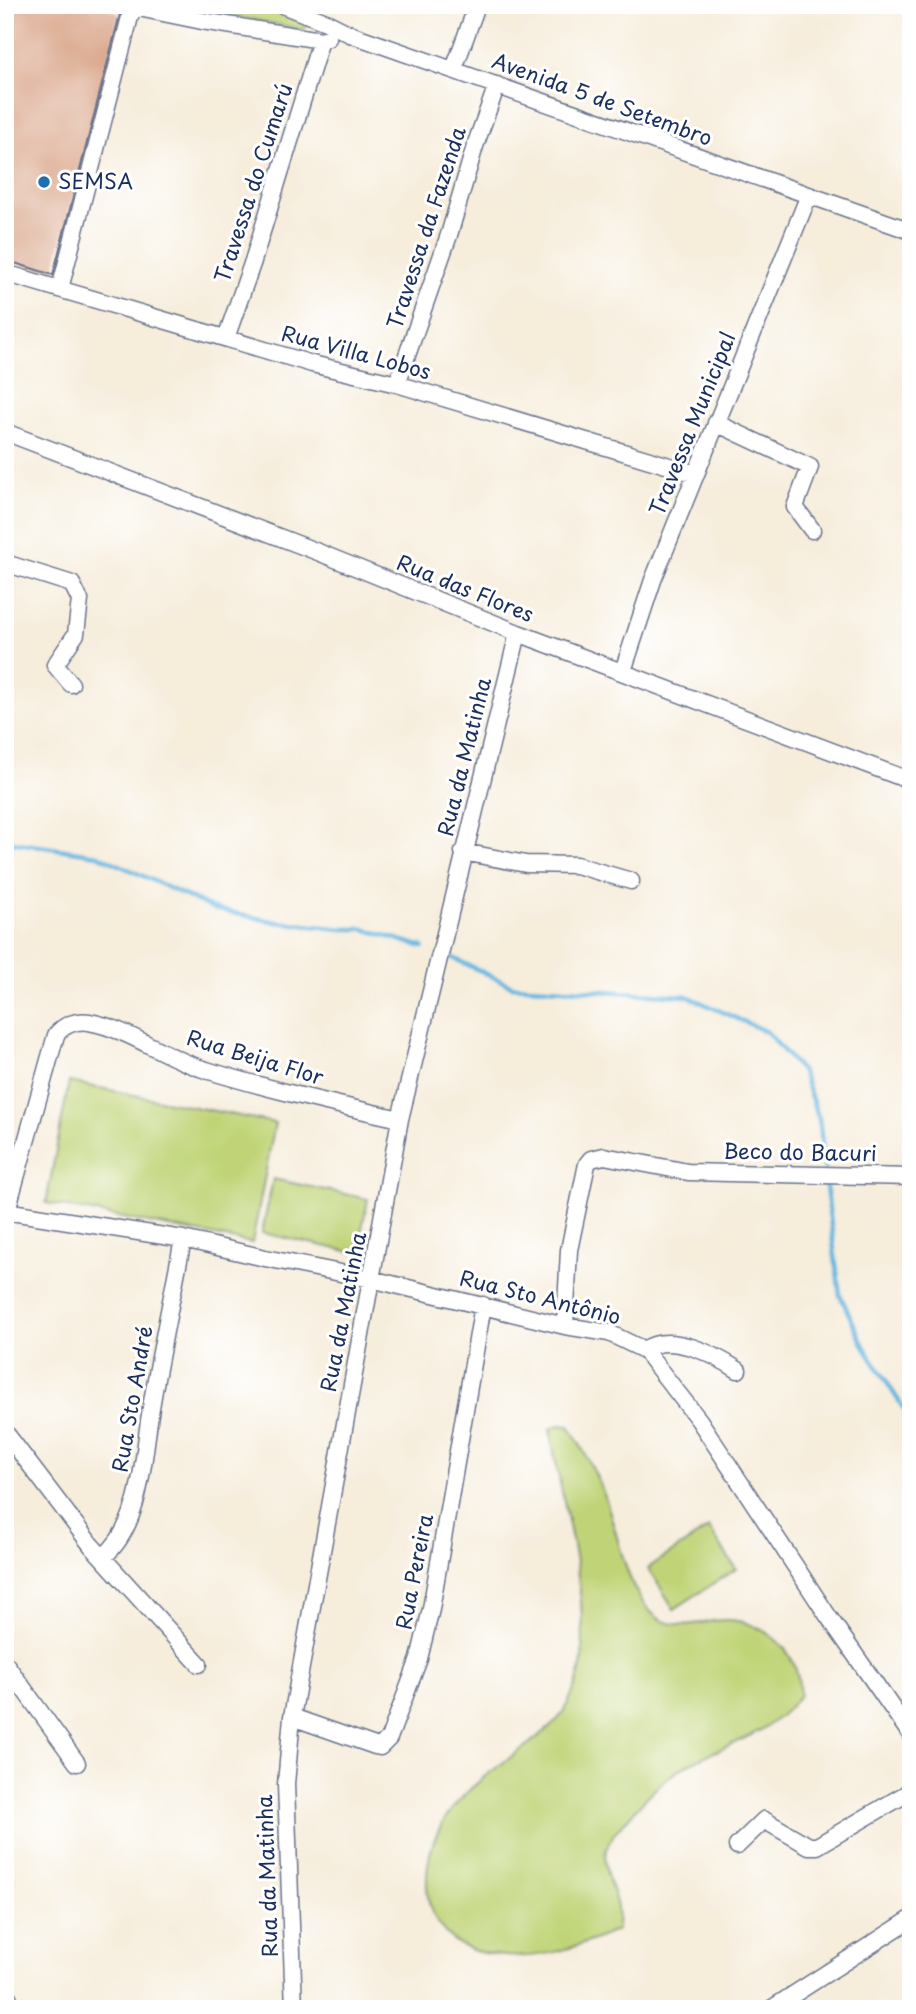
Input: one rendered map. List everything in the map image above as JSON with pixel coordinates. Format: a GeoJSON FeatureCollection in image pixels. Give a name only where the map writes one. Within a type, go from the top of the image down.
{"type":"FeatureCollection","features":[{"type":"Feature","properties":{"kind":"street","name":"Avenida 5 de Setembro"},"geometry":{"type":"LineString","coordinates":[[282,5],[350,34],[911,231]]}},
{"type":"Feature","properties":{"kind":"street"},"geometry":{"type":"LineString","coordinates":[[454,69],[477,5]]}},
{"type":"Feature","properties":{"kind":"street"},"geometry":{"type":"LineString","coordinates":[[61,289],[128,7],[321,40],[350,34]]}},
{"type":"Feature","properties":{"kind":"street","name":"Travessa do Cumarú"},"geometry":{"type":"LineString","coordinates":[[226,338],[253,261],[321,40]]}},
{"type":"Feature","properties":{"kind":"street","name":"Travessa da Fazenda"},"geometry":{"type":"LineString","coordinates":[[397,384],[449,236],[475,146],[497,85]]}},
{"type":"Feature","properties":{"kind":"street","name":"Travessa Municipal"},"geometry":{"type":"LineString","coordinates":[[623,671],[653,580],[809,195]]}},
{"type":"Feature","properties":{"kind":"street","name":"Rua Villa Lobos"},"geometry":{"type":"LineString","coordinates":[[5,273],[312,364],[397,384],[696,474]]}},
{"type":"Feature","properties":{"kind":"street"},"geometry":{"type":"LineString","coordinates":[[716,423],[810,467],[794,507],[812,530]]}},
{"type":"Feature","properties":{"kind":"street","name":"Rua das Flores"},"geometry":{"type":"LineString","coordinates":[[5,432],[318,552],[517,633],[911,781]]}},
{"type":"Feature","properties":{"kind":"street"},"geometry":{"type":"LineString","coordinates":[[5,563],[72,584],[80,600],[76,634],[55,665],[71,684]]}},
{"type":"Feature","properties":{"kind":"street","name":"Rua da Matinha"},"geometry":{"type":"LineString","coordinates":[[294,2009],[286,1784],[292,1717],[400,1119],[517,633]]}},
{"type":"Feature","properties":{"kind":"street"},"geometry":{"type":"LineString","coordinates":[[463,852],[526,864],[576,865],[631,881]]}},
{"type":"Feature","properties":{"kind":"street","name":"Rua Beija Flor"},"geometry":{"type":"LineString","coordinates":[[6,1213],[56,1035],[61,1028],[81,1022],[105,1026],[200,1068],[400,1119]]}},
{"type":"Feature","properties":{"kind":"street","name":"Beco do Bacuri"},"geometry":{"type":"LineString","coordinates":[[565,1326],[569,1250],[587,1164],[591,1159],[604,1156],[688,1172],[911,1177]]}},
{"type":"Feature","properties":{"kind":"street","name":"Rua Sto Antônio"},"geometry":{"type":"LineString","coordinates":[[6,1213],[183,1239],[370,1279],[565,1326],[609,1333],[644,1350],[699,1420],[828,1616],[911,1735]]}},
{"type":"Feature","properties":{"kind":"street","name":"Rua Sto André"},"geometry":{"type":"LineString","coordinates":[[103,1556],[111,1550],[120,1536],[138,1494],[151,1404],[183,1239]]}},
{"type":"Feature","properties":{"kind":"street","name":"Rua Pereira"},"geometry":{"type":"LineString","coordinates":[[292,1717],[375,1746],[380,1747],[389,1738],[419,1659],[431,1609],[483,1305]]}},
{"type":"Feature","properties":{"kind":"street"},"geometry":{"type":"LineString","coordinates":[[644,1350],[653,1344],[690,1346],[719,1357],[738,1370]]}},
{"type":"Feature","properties":{"kind":"street"},"geometry":{"type":"LineString","coordinates":[[5,1432],[91,1545],[198,1664]]}},
{"type":"Feature","properties":{"kind":"street"},"geometry":{"type":"LineString","coordinates":[[5,1663],[77,1763]]}},
{"type":"Feature","properties":{"kind":"street"},"geometry":{"type":"LineString","coordinates":[[737,1846],[764,1820],[809,1846],[817,1846],[911,1791]]}},
{"type":"Feature","properties":{"kind":"street"},"geometry":{"type":"LineString","coordinates":[[771,2009],[911,1919]]}},
{"type":"Feature","properties":{"kind":"street"},"geometry":{"type":"LineString","coordinates":[[5,1989],[13,2009]]}},
{"type":"Feature","properties":{"kind":"green space"},"geometry":{"type":"Polygon","coordinates":[[[183,5],[272,5],[306,19],[309,24],[303,30],[183,5]]]}},
{"type":"Feature","properties":{"kind":"green space"},"geometry":{"type":"Polygon","coordinates":[[[69,1082],[275,1123],[252,1243],[46,1203],[69,1082]]]}},
{"type":"Feature","properties":{"kind":"green space"},"geometry":{"type":"Polygon","coordinates":[[[273,1179],[368,1199],[357,1253],[262,1233],[273,1179]]]}},
{"type":"Feature","properties":{"kind":"green space"},"geometry":{"type":"Polygon","coordinates":[[[559,1425],[569,1426],[592,1467],[608,1507],[623,1560],[646,1607],[658,1618],[674,1624],[726,1620],[760,1629],[787,1652],[797,1674],[800,1695],[761,1730],[687,1765],[671,1776],[647,1797],[617,1830],[607,1847],[605,1858],[617,1908],[617,1930],[562,1950],[505,1956],[461,1945],[445,1932],[430,1906],[427,1871],[433,1844],[452,1809],[480,1780],[555,1723],[567,1705],[579,1676],[583,1644],[580,1594],[550,1429],[559,1425]]]}},
{"type":"Feature","properties":{"kind":"green space"},"geometry":{"type":"Polygon","coordinates":[[[709,1528],[736,1569],[674,1609],[648,1568],[709,1528]]]}},
{"type":"Feature","properties":{"kind":"building","name":"SEMSA"},"geometry":{"type":"Polygon","coordinates":[[[5,5],[102,5],[120,14],[53,275],[5,260],[5,5]]]}},
{"type":"Feature","properties":{"kind":"waterway"},"geometry":{"type":"LineString","coordinates":[[5,841],[98,855],[214,909],[276,922],[364,929],[423,947]]}},
{"type":"Feature","properties":{"kind":"waterway"},"geometry":{"type":"LineString","coordinates":[[451,957],[512,986],[687,996],[767,1032],[802,1072],[819,1119],[825,1170]]}},
{"type":"Feature","properties":{"kind":"waterway"},"geometry":{"type":"LineString","coordinates":[[825,1179],[840,1295],[865,1348],[911,1420]]}},
{"type":"Feature","properties":{"kind":"place","name":"SEMSA"},"geometry":{"type":"Point","coordinates":[44,182]}}]}
